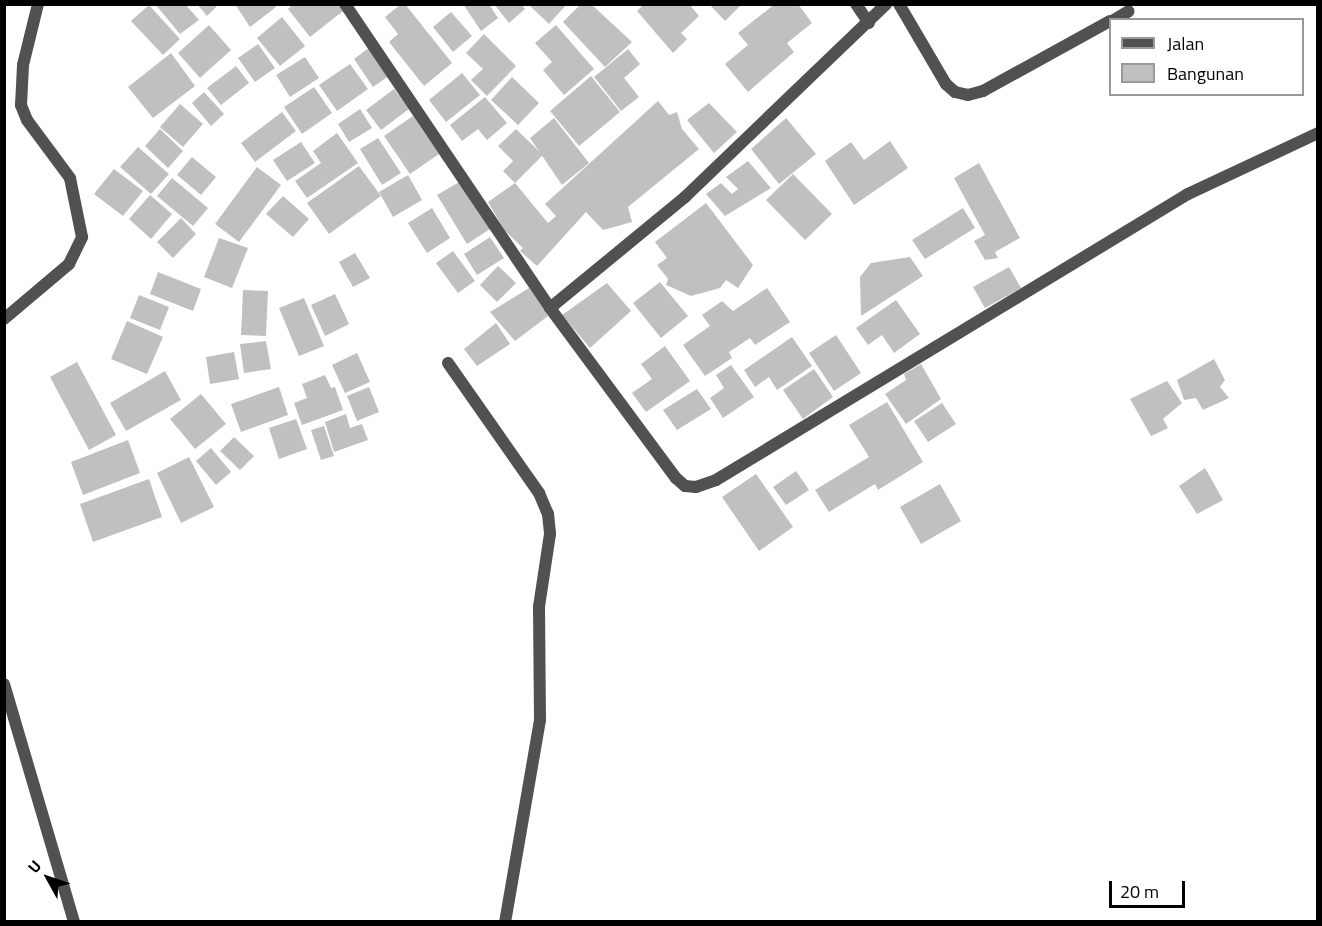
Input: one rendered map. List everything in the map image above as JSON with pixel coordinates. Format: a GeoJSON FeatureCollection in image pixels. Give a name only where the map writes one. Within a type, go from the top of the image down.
{"type":"FeatureCollection","features":[{"type":"Feature","properties":{"kind":"street"},"geometry":{"type":"LineString","coordinates":[[345,4],[550,308],[676,478],[685,486],[696,487],[716,480],[1188,194],[1317,133]]}},
{"type":"Feature","properties":{"kind":"street"},"geometry":{"type":"LineString","coordinates":[[856,4],[869,23]]}},
{"type":"Feature","properties":{"kind":"street"},"geometry":{"type":"LineString","coordinates":[[550,308],[685,197],[869,23],[886,4]]}},
{"type":"Feature","properties":{"kind":"street"},"geometry":{"type":"LineString","coordinates":[[899,4],[946,84],[955,92],[968,95],[983,91],[1109,22]]}},
{"type":"Feature","properties":{"kind":"street"},"geometry":{"type":"LineString","coordinates":[[4,319],[69,264],[82,237],[70,178],[27,120],[21,105],[23,65],[43,5]]}},
{"type":"Feature","properties":{"kind":"street"},"geometry":{"type":"LineString","coordinates":[[1116,18],[1129,11]]}},
{"type":"Feature","properties":{"kind":"street"},"geometry":{"type":"LineString","coordinates":[[448,363],[539,493],[548,514],[550,534],[539,607],[540,720],[505,921]]}},
{"type":"Feature","properties":{"kind":"street"},"geometry":{"type":"LineString","coordinates":[[4,684],[74,921]]}},
{"type":"Feature","properties":{"kind":"building"},"geometry":{"type":"Polygon","coordinates":[[[155,4],[185,4],[199,20],[180,34],[155,4]]]}},
{"type":"Feature","properties":{"kind":"building"},"geometry":{"type":"Polygon","coordinates":[[[197,4],[219,4],[207,16],[197,4]]]}},
{"type":"Feature","properties":{"kind":"building"},"geometry":{"type":"Polygon","coordinates":[[[235,4],[274,4],[276,7],[250,27],[235,4]]]}},
{"type":"Feature","properties":{"kind":"building"},"geometry":{"type":"Polygon","coordinates":[[[293,4],[338,4],[343,11],[310,37],[288,9],[293,4]]]}},
{"type":"Feature","properties":{"kind":"building"},"geometry":{"type":"Polygon","coordinates":[[[401,4],[405,4],[452,63],[424,86],[389,42],[398,34],[385,17],[401,4]]]}},
{"type":"Feature","properties":{"kind":"building"},"geometry":{"type":"Polygon","coordinates":[[[463,4],[489,4],[498,18],[481,31],[463,4]]]}},
{"type":"Feature","properties":{"kind":"building"},"geometry":{"type":"Polygon","coordinates":[[[494,4],[521,4],[525,9],[509,23],[494,4]]]}},
{"type":"Feature","properties":{"kind":"building"},"geometry":{"type":"Polygon","coordinates":[[[528,4],[567,4],[549,24],[528,4]]]}},
{"type":"Feature","properties":{"kind":"building"},"geometry":{"type":"Polygon","coordinates":[[[581,4],[591,4],[632,42],[605,67],[563,22],[581,4]]]}},
{"type":"Feature","properties":{"kind":"building"},"geometry":{"type":"Polygon","coordinates":[[[644,4],[689,4],[699,16],[681,33],[687,39],[673,53],[637,11],[644,4]]]}},
{"type":"Feature","properties":{"kind":"building"},"geometry":{"type":"Polygon","coordinates":[[[709,4],[742,4],[725,21],[709,4]]]}},
{"type":"Feature","properties":{"kind":"building"},"geometry":{"type":"Polygon","coordinates":[[[775,4],[798,4],[812,23],[787,43],[794,52],[748,92],[725,64],[748,45],[738,33],[775,4]]]}},
{"type":"Feature","properties":{"kind":"building"},"geometry":{"type":"Polygon","coordinates":[[[149,5],[180,39],[163,55],[131,21],[149,5]]]}},
{"type":"Feature","properties":{"kind":"building"},"geometry":{"type":"Polygon","coordinates":[[[451,12],[472,36],[453,52],[433,27],[451,12]]]}},
{"type":"Feature","properties":{"kind":"building"},"geometry":{"type":"Polygon","coordinates":[[[282,17],[305,46],[280,66],[257,38],[282,17]]]}},
{"type":"Feature","properties":{"kind":"building"},"geometry":{"type":"Polygon","coordinates":[[[209,25],[231,50],[200,78],[178,53],[209,25]]]}},
{"type":"Feature","properties":{"kind":"building"},"geometry":{"type":"Polygon","coordinates":[[[556,25],[594,69],[564,95],[543,70],[552,62],[535,43],[556,25]]]}},
{"type":"Feature","properties":{"kind":"building"},"geometry":{"type":"Polygon","coordinates":[[[484,34],[516,66],[487,96],[471,80],[483,69],[466,53],[484,34]]]}},
{"type":"Feature","properties":{"kind":"building"},"geometry":{"type":"Polygon","coordinates":[[[258,44],[275,68],[255,82],[238,58],[258,44]]]}},
{"type":"Feature","properties":{"kind":"building"},"geometry":{"type":"Polygon","coordinates":[[[370,47],[390,75],[373,87],[354,59],[370,47]]]}},
{"type":"Feature","properties":{"kind":"building"},"geometry":{"type":"Polygon","coordinates":[[[628,49],[640,64],[624,78],[639,97],[621,111],[594,77],[628,49]]]}},
{"type":"Feature","properties":{"kind":"building"},"geometry":{"type":"Polygon","coordinates":[[[171,53],[195,86],[153,118],[128,87],[171,53]]]}},
{"type":"Feature","properties":{"kind":"building"},"geometry":{"type":"Polygon","coordinates":[[[305,57],[319,78],[290,97],[276,75],[305,57]]]}},
{"type":"Feature","properties":{"kind":"building"},"geometry":{"type":"Polygon","coordinates":[[[350,64],[368,89],[337,111],[319,85],[350,64]]]}},
{"type":"Feature","properties":{"kind":"building"},"geometry":{"type":"Polygon","coordinates":[[[236,66],[249,83],[221,105],[207,88],[236,66]]]}},
{"type":"Feature","properties":{"kind":"building"},"geometry":{"type":"Polygon","coordinates":[[[462,73],[480,95],[446,122],[429,100],[462,73]]]}},
{"type":"Feature","properties":{"kind":"building"},"geometry":{"type":"Polygon","coordinates":[[[591,76],[620,112],[579,146],[550,111],[591,76]]]}},
{"type":"Feature","properties":{"kind":"building"},"geometry":{"type":"Polygon","coordinates":[[[512,77],[539,103],[518,125],[491,100],[512,77]]]}},
{"type":"Feature","properties":{"kind":"building"},"geometry":{"type":"Polygon","coordinates":[[[314,87],[332,113],[302,134],[284,107],[314,87]]]}},
{"type":"Feature","properties":{"kind":"building"},"geometry":{"type":"Polygon","coordinates":[[[394,89],[409,109],[381,130],[366,110],[394,89]]]}},
{"type":"Feature","properties":{"kind":"building"},"geometry":{"type":"Polygon","coordinates":[[[204,92],[224,114],[211,126],[192,103],[204,92]]]}},
{"type":"Feature","properties":{"kind":"building"},"geometry":{"type":"Polygon","coordinates":[[[485,97],[507,123],[487,140],[478,129],[462,141],[450,125],[485,97]]]}},
{"type":"Feature","properties":{"kind":"building"},"geometry":{"type":"Polygon","coordinates":[[[658,101],[669,115],[677,112],[682,129],[699,149],[628,207],[632,222],[603,230],[586,212],[537,266],[520,251],[523,248],[504,230],[488,202],[515,183],[548,223],[556,216],[545,204],[658,101]]]}},
{"type":"Feature","properties":{"kind":"building"},"geometry":{"type":"Polygon","coordinates":[[[709,103],[737,132],[714,153],[687,120],[709,103]]]}},
{"type":"Feature","properties":{"kind":"building"},"geometry":{"type":"Polygon","coordinates":[[[180,104],[203,124],[183,147],[160,127],[180,104]]]}},
{"type":"Feature","properties":{"kind":"building"},"geometry":{"type":"Polygon","coordinates":[[[360,109],[372,128],[349,142],[338,124],[360,109]]]}},
{"type":"Feature","properties":{"kind":"building"},"geometry":{"type":"Polygon","coordinates":[[[282,112],[296,131],[255,162],[241,143],[282,112]]]}},
{"type":"Feature","properties":{"kind":"building"},"geometry":{"type":"Polygon","coordinates":[[[413,116],[439,154],[410,174],[384,136],[413,116]]]}},
{"type":"Feature","properties":{"kind":"building"},"geometry":{"type":"Polygon","coordinates":[[[554,118],[589,163],[562,185],[530,138],[554,118]]]}},
{"type":"Feature","properties":{"kind":"building"},"geometry":{"type":"Polygon","coordinates":[[[786,118],[816,154],[779,184],[751,149],[786,118]]]}},
{"type":"Feature","properties":{"kind":"building"},"geometry":{"type":"Polygon","coordinates":[[[160,129],[183,151],[168,168],[145,146],[160,129]]]}},
{"type":"Feature","properties":{"kind":"building"},"geometry":{"type":"Polygon","coordinates":[[[516,129],[543,155],[515,183],[503,171],[513,161],[498,146],[516,129]]]}},
{"type":"Feature","properties":{"kind":"building"},"geometry":{"type":"Polygon","coordinates":[[[337,133],[358,163],[307,198],[295,181],[321,163],[313,151],[337,133]]]}},
{"type":"Feature","properties":{"kind":"building"},"geometry":{"type":"Polygon","coordinates":[[[378,138],[401,173],[382,185],[360,149],[378,138]]]}},
{"type":"Feature","properties":{"kind":"building"},"geometry":{"type":"Polygon","coordinates":[[[890,141],[908,168],[854,205],[825,161],[851,142],[864,160],[890,141]]]}},
{"type":"Feature","properties":{"kind":"building"},"geometry":{"type":"Polygon","coordinates":[[[301,142],[315,163],[287,181],[273,160],[301,142]]]}},
{"type":"Feature","properties":{"kind":"building"},"geometry":{"type":"Polygon","coordinates":[[[138,147],[169,174],[151,194],[120,167],[138,147]]]}},
{"type":"Feature","properties":{"kind":"building"},"geometry":{"type":"Polygon","coordinates":[[[192,157],[216,177],[201,195],[177,175],[192,157]]]}},
{"type":"Feature","properties":{"kind":"building"},"geometry":{"type":"Polygon","coordinates":[[[748,161],[771,188],[725,216],[706,194],[721,183],[732,194],[738,189],[726,177],[748,161]]]}},
{"type":"Feature","properties":{"kind":"building"},"geometry":{"type":"Polygon","coordinates":[[[979,163],[1020,238],[995,252],[998,258],[985,260],[974,241],[985,235],[954,178],[979,163]]]}},
{"type":"Feature","properties":{"kind":"building"},"geometry":{"type":"Polygon","coordinates":[[[359,166],[381,196],[329,234],[307,203],[359,166]]]}},
{"type":"Feature","properties":{"kind":"building"},"geometry":{"type":"Polygon","coordinates":[[[257,167],[281,185],[239,242],[215,224],[257,167]]]}},
{"type":"Feature","properties":{"kind":"building"},"geometry":{"type":"Polygon","coordinates":[[[114,169],[143,191],[123,216],[94,194],[114,169]]]}},
{"type":"Feature","properties":{"kind":"building"},"geometry":{"type":"Polygon","coordinates":[[[793,174],[832,214],[805,240],[766,200],[793,174]]]}},
{"type":"Feature","properties":{"kind":"building"},"geometry":{"type":"Polygon","coordinates":[[[408,175],[422,200],[393,217],[379,192],[408,175]]]}},
{"type":"Feature","properties":{"kind":"building"},"geometry":{"type":"Polygon","coordinates":[[[172,178],[208,208],[193,226],[157,196],[172,178]]]}},
{"type":"Feature","properties":{"kind":"building"},"geometry":{"type":"Polygon","coordinates":[[[461,181],[490,229],[467,244],[437,195],[461,181]]]}},
{"type":"Feature","properties":{"kind":"building"},"geometry":{"type":"Polygon","coordinates":[[[150,195],[172,214],[151,239],[129,219],[150,195]]]}},
{"type":"Feature","properties":{"kind":"building"},"geometry":{"type":"Polygon","coordinates":[[[283,196],[309,219],[293,237],[266,214],[283,196]]]}},
{"type":"Feature","properties":{"kind":"building"},"geometry":{"type":"Polygon","coordinates":[[[706,203],[753,265],[738,288],[726,280],[720,288],[691,296],[666,285],[668,279],[657,265],[667,258],[655,242],[706,203]]]}},
{"type":"Feature","properties":{"kind":"building"},"geometry":{"type":"Polygon","coordinates":[[[432,208],[450,238],[427,253],[408,223],[432,208]]]}},
{"type":"Feature","properties":{"kind":"building"},"geometry":{"type":"Polygon","coordinates":[[[963,208],[975,228],[925,259],[912,240],[963,208]]]}},
{"type":"Feature","properties":{"kind":"building"},"geometry":{"type":"Polygon","coordinates":[[[181,218],[196,234],[173,258],[157,242],[181,218]]]}},
{"type":"Feature","properties":{"kind":"building"},"geometry":{"type":"Polygon","coordinates":[[[490,237],[504,258],[477,275],[464,254],[490,237]]]}},
{"type":"Feature","properties":{"kind":"building"},"geometry":{"type":"Polygon","coordinates":[[[219,238],[248,248],[232,288],[204,277],[219,238]]]}},
{"type":"Feature","properties":{"kind":"building"},"geometry":{"type":"Polygon","coordinates":[[[453,251],[475,281],[458,293],[436,263],[453,251]]]}},
{"type":"Feature","properties":{"kind":"building"},"geometry":{"type":"Polygon","coordinates":[[[355,253],[370,278],[353,287],[339,262],[355,253]]]}},
{"type":"Feature","properties":{"kind":"building"},"geometry":{"type":"Polygon","coordinates":[[[910,257],[923,276],[861,316],[860,277],[871,263],[910,257]]]}},
{"type":"Feature","properties":{"kind":"building"},"geometry":{"type":"Polygon","coordinates":[[[498,266],[516,283],[497,302],[480,285],[498,266]]]}},
{"type":"Feature","properties":{"kind":"building"},"geometry":{"type":"Polygon","coordinates":[[[1009,267],[1021,288],[985,308],[973,287],[1009,267]]]}},
{"type":"Feature","properties":{"kind":"building"},"geometry":{"type":"Polygon","coordinates":[[[158,272],[201,289],[193,311],[150,294],[158,272]]]}},
{"type":"Feature","properties":{"kind":"building"},"geometry":{"type":"Polygon","coordinates":[[[660,282],[688,316],[661,338],[633,303],[660,282]]]}},
{"type":"Feature","properties":{"kind":"building"},"geometry":{"type":"Polygon","coordinates":[[[607,283],[631,311],[590,348],[562,315],[607,283]]]}},
{"type":"Feature","properties":{"kind":"building"},"geometry":{"type":"Polygon","coordinates":[[[529,288],[548,316],[515,341],[490,312],[529,288]]]}},
{"type":"Feature","properties":{"kind":"building"},"geometry":{"type":"Polygon","coordinates":[[[767,288],[790,322],[755,345],[750,338],[729,352],[732,358],[705,376],[683,345],[710,326],[702,315],[722,301],[733,311],[767,288]]]}},
{"type":"Feature","properties":{"kind":"building"},"geometry":{"type":"Polygon","coordinates":[[[243,290],[268,291],[266,336],[241,335],[243,290]]]}},
{"type":"Feature","properties":{"kind":"building"},"geometry":{"type":"Polygon","coordinates":[[[335,294],[349,324],[325,336],[311,305],[335,294]]]}},
{"type":"Feature","properties":{"kind":"building"},"geometry":{"type":"Polygon","coordinates":[[[139,295],[169,307],[160,330],[130,318],[139,295]]]}},
{"type":"Feature","properties":{"kind":"building"},"geometry":{"type":"Polygon","coordinates":[[[304,298],[324,346],[299,356],[279,308],[304,298]]]}},
{"type":"Feature","properties":{"kind":"building"},"geometry":{"type":"Polygon","coordinates":[[[896,300],[920,334],[894,353],[882,335],[868,345],[856,328],[896,300]]]}},
{"type":"Feature","properties":{"kind":"building"},"geometry":{"type":"Polygon","coordinates":[[[127,321],[163,337],[147,374],[111,359],[127,321]]]}},
{"type":"Feature","properties":{"kind":"building"},"geometry":{"type":"Polygon","coordinates":[[[496,323],[510,344],[477,366],[464,349],[496,323]]]}},
{"type":"Feature","properties":{"kind":"building"},"geometry":{"type":"Polygon","coordinates":[[[836,335],[861,373],[834,391],[809,353],[836,335]]]}},
{"type":"Feature","properties":{"kind":"building"},"geometry":{"type":"Polygon","coordinates":[[[792,337],[812,366],[777,390],[769,377],[755,387],[744,370],[792,337]]]}},
{"type":"Feature","properties":{"kind":"building"},"geometry":{"type":"Polygon","coordinates":[[[266,341],[271,369],[244,373],[240,344],[266,341]]]}},
{"type":"Feature","properties":{"kind":"building"},"geometry":{"type":"Polygon","coordinates":[[[665,346],[690,381],[646,412],[632,393],[652,379],[641,364],[665,346]]]}},
{"type":"Feature","properties":{"kind":"building"},"geometry":{"type":"Polygon","coordinates":[[[234,352],[239,379],[210,384],[206,357],[234,352]]]}},
{"type":"Feature","properties":{"kind":"building"},"geometry":{"type":"Polygon","coordinates":[[[357,353],[370,382],[345,393],[332,365],[357,353]]]}},
{"type":"Feature","properties":{"kind":"building"},"geometry":{"type":"Polygon","coordinates":[[[1214,359],[1225,380],[1220,387],[1229,398],[1203,410],[1196,398],[1184,400],[1177,380],[1214,359]]]}},
{"type":"Feature","properties":{"kind":"building"},"geometry":{"type":"Polygon","coordinates":[[[77,362],[116,435],[89,450],[50,377],[77,362]]]}},
{"type":"Feature","properties":{"kind":"building"},"geometry":{"type":"Polygon","coordinates":[[[921,364],[941,399],[906,424],[885,394],[906,380],[904,374],[921,364]]]}},
{"type":"Feature","properties":{"kind":"building"},"geometry":{"type":"Polygon","coordinates":[[[731,365],[754,397],[723,418],[710,398],[724,388],[716,375],[731,365]]]}},
{"type":"Feature","properties":{"kind":"building"},"geometry":{"type":"Polygon","coordinates":[[[814,369],[833,397],[803,419],[783,390],[814,369]]]}},
{"type":"Feature","properties":{"kind":"building"},"geometry":{"type":"Polygon","coordinates":[[[165,371],[181,400],[126,431],[110,403],[165,371]]]}},
{"type":"Feature","properties":{"kind":"building"},"geometry":{"type":"Polygon","coordinates":[[[325,375],[331,388],[335,387],[343,410],[302,425],[294,403],[307,398],[302,384],[325,375]]]}},
{"type":"Feature","properties":{"kind":"building"},"geometry":{"type":"Polygon","coordinates":[[[1167,381],[1182,403],[1163,419],[1168,428],[1151,436],[1130,399],[1167,381]]]}},
{"type":"Feature","properties":{"kind":"building"},"geometry":{"type":"Polygon","coordinates":[[[279,387],[288,415],[241,432],[231,404],[279,387]]]}},
{"type":"Feature","properties":{"kind":"building"},"geometry":{"type":"Polygon","coordinates":[[[369,387],[379,412],[357,421],[347,396],[369,387]]]}},
{"type":"Feature","properties":{"kind":"building"},"geometry":{"type":"Polygon","coordinates":[[[697,389],[711,409],[677,430],[663,410],[697,389]]]}},
{"type":"Feature","properties":{"kind":"building"},"geometry":{"type":"Polygon","coordinates":[[[201,394],[226,424],[195,449],[170,419],[201,394]]]}},
{"type":"Feature","properties":{"kind":"building"},"geometry":{"type":"Polygon","coordinates":[[[887,402],[923,462],[878,490],[875,484],[829,512],[815,490],[869,457],[849,425],[887,402]]]}},
{"type":"Feature","properties":{"kind":"building"},"geometry":{"type":"Polygon","coordinates":[[[942,403],[956,424],[928,442],[914,421],[942,403]]]}},
{"type":"Feature","properties":{"kind":"building"},"geometry":{"type":"Polygon","coordinates":[[[346,414],[350,428],[362,424],[368,440],[334,452],[325,422],[346,414]]]}},
{"type":"Feature","properties":{"kind":"building"},"geometry":{"type":"Polygon","coordinates":[[[296,419],[307,449],[279,459],[269,428],[296,419]]]}},
{"type":"Feature","properties":{"kind":"building"},"geometry":{"type":"Polygon","coordinates":[[[324,426],[334,456],[321,460],[311,430],[324,426]]]}},
{"type":"Feature","properties":{"kind":"building"},"geometry":{"type":"Polygon","coordinates":[[[234,437],[254,456],[240,470],[220,451],[234,437]]]}},
{"type":"Feature","properties":{"kind":"building"},"geometry":{"type":"Polygon","coordinates":[[[128,440],[140,473],[83,495],[71,462],[128,440]]]}},
{"type":"Feature","properties":{"kind":"building"},"geometry":{"type":"Polygon","coordinates":[[[211,448],[231,472],[216,485],[196,461],[211,448]]]}},
{"type":"Feature","properties":{"kind":"building"},"geometry":{"type":"Polygon","coordinates":[[[189,457],[214,507],[181,523],[157,473],[189,457]]]}},
{"type":"Feature","properties":{"kind":"building"},"geometry":{"type":"Polygon","coordinates":[[[1205,468],[1223,500],[1197,514],[1179,486],[1205,468]]]}},
{"type":"Feature","properties":{"kind":"building"},"geometry":{"type":"Polygon","coordinates":[[[796,471],[809,490],[786,505],[773,487],[796,471]]]}},
{"type":"Feature","properties":{"kind":"building"},"geometry":{"type":"Polygon","coordinates":[[[756,474],[793,527],[759,551],[722,497],[756,474]]]}},
{"type":"Feature","properties":{"kind":"building"},"geometry":{"type":"Polygon","coordinates":[[[149,479],[162,517],[93,542],[80,504],[149,479]]]}},
{"type":"Feature","properties":{"kind":"building"},"geometry":{"type":"Polygon","coordinates":[[[940,484],[961,521],[921,544],[900,507],[940,484]]]}}]}
